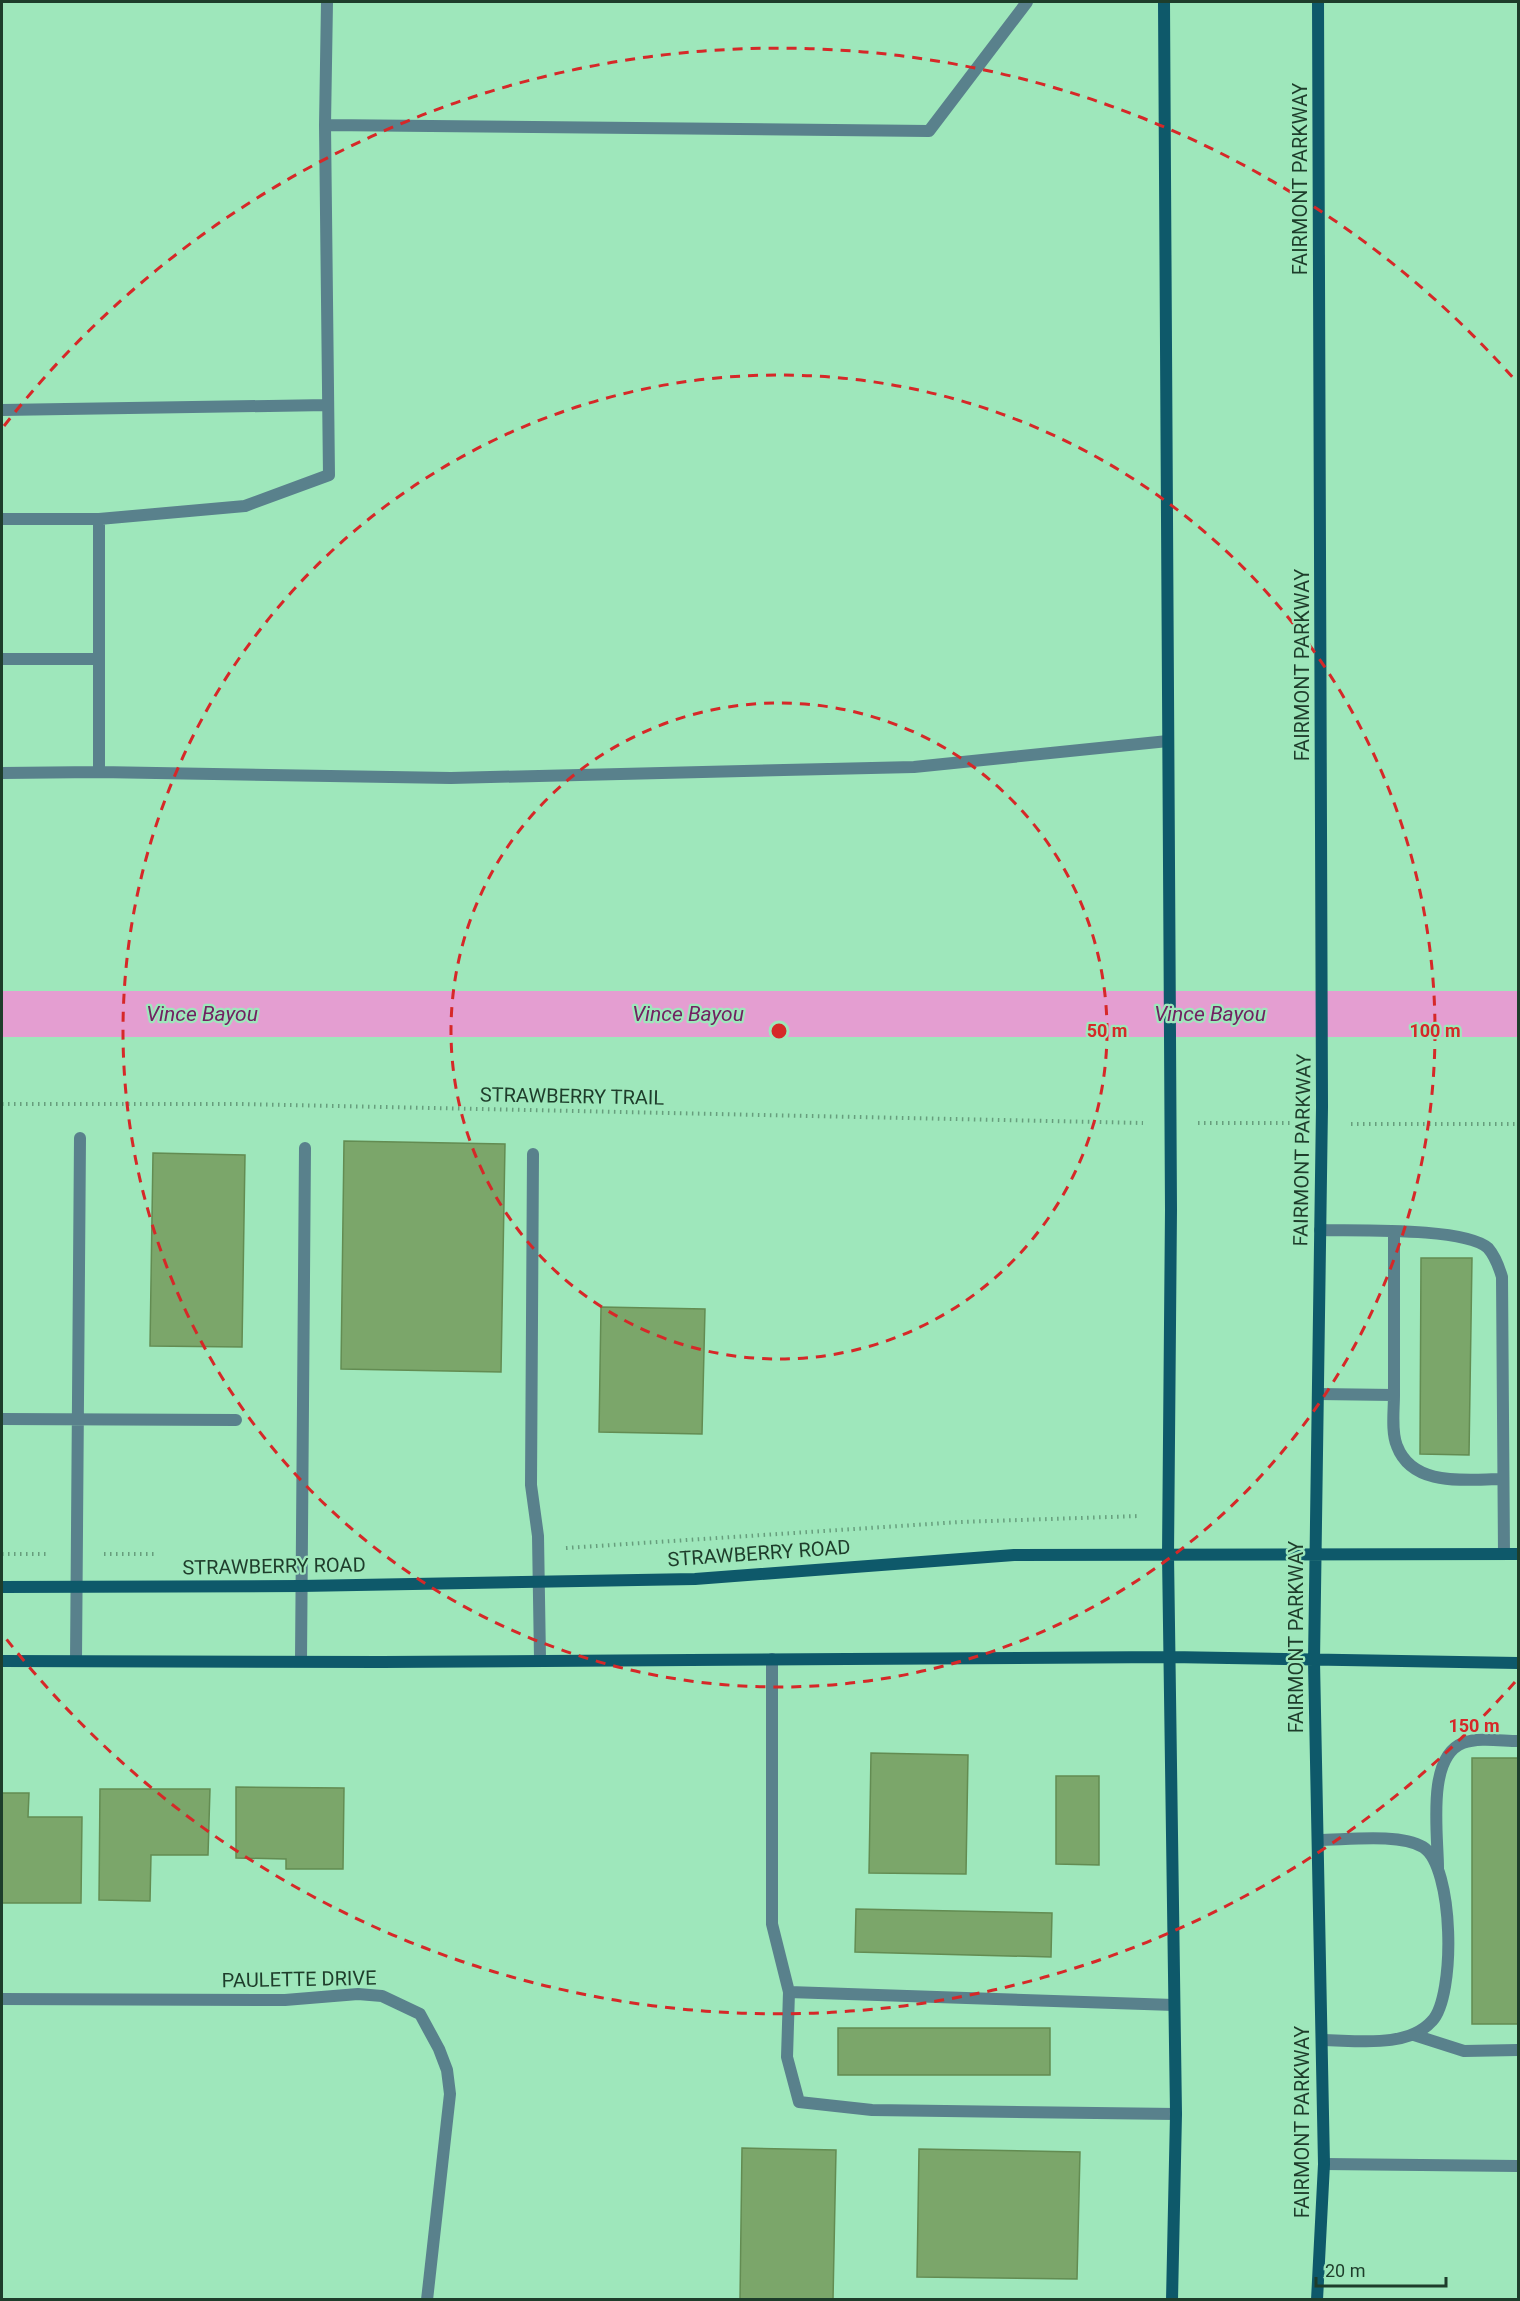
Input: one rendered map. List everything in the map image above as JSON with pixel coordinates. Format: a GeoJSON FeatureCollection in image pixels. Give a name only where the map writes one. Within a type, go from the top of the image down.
{"type":"FeatureCollection","features":[{"type":"Feature","properties":{"kind":"main road"},"geometry":{"type":"LineString","coordinates":[[1164,2],[1170,1104],[1168,1555],[1176,2114],[1172,2300]]}},
{"type":"Feature","properties":{"kind":"main road","name":"FAIRMONT PARKWAY"},"geometry":{"type":"LineString","coordinates":[[1317,2300],[1324,2164],[1314,1661],[1323,875],[1318,2]]}},
{"type":"Feature","properties":{"kind":"main road","name":"STRAWBERRY ROAD"},"geometry":{"type":"LineString","coordinates":[[2,1587],[301,1586],[695,1580],[1014,1555],[1518,1554]]}},
{"type":"Feature","properties":{"kind":"main road"},"geometry":{"type":"LineString","coordinates":[[2,1660],[1170,1657],[1518,1663]]}},
{"type":"Feature","properties":{"kind":"street"},"geometry":{"type":"LineString","coordinates":[[2,519],[99,519],[245,506],[329,475],[325,125],[327,2]]}},
{"type":"Feature","properties":{"kind":"street"},"geometry":{"type":"LineString","coordinates":[[325,125],[929,131],[1028,2]]}},
{"type":"Feature","properties":{"kind":"street"},"geometry":{"type":"LineString","coordinates":[[2,410],[328,405]]}},
{"type":"Feature","properties":{"kind":"street"},"geometry":{"type":"LineString","coordinates":[[99,519],[99,772]]}},
{"type":"Feature","properties":{"kind":"street"},"geometry":{"type":"LineString","coordinates":[[2,659],[98,659]]}},
{"type":"Feature","properties":{"kind":"street"},"geometry":{"type":"LineString","coordinates":[[2,773],[99,772],[451,778],[914,767],[1168,741]]}},
{"type":"Feature","properties":{"kind":"street"},"geometry":{"type":"LineString","coordinates":[[76,1661],[80,1138]]}},
{"type":"Feature","properties":{"kind":"street"},"geometry":{"type":"LineString","coordinates":[[301,1661],[305,1148]]}},
{"type":"Feature","properties":{"kind":"street"},"geometry":{"type":"LineString","coordinates":[[533,1154],[531,1485],[538,1549],[540,1659]]}},
{"type":"Feature","properties":{"kind":"street"},"geometry":{"type":"LineString","coordinates":[[1320,1230],[1455,1235],[1476,1241],[1488,1249],[1498,1264],[1502,1277],[1504,1554]]}},
{"type":"Feature","properties":{"kind":"street"},"geometry":{"type":"LineString","coordinates":[[1394,1232],[1396,1444],[1405,1461],[1421,1473],[1439,1478],[1503,1479]]}},
{"type":"Feature","properties":{"kind":"street"},"geometry":{"type":"LineString","coordinates":[[1318,1394],[1394,1395]]}},
{"type":"Feature","properties":{"kind":"street"},"geometry":{"type":"LineString","coordinates":[[2,1419],[236,1420]]}},
{"type":"Feature","properties":{"kind":"street"},"geometry":{"type":"LineString","coordinates":[[772,1659],[772,1924],[789,1992],[787,2057],[799,2102],[872,2110],[1176,2114]]}},
{"type":"Feature","properties":{"kind":"street"},"geometry":{"type":"LineString","coordinates":[[1322,2040],[1391,2039],[1414,2035],[1433,2021],[1443,2000],[1447,1975],[1445,1892],[1438,1868],[1437,1794],[1441,1766],[1451,1749],[1464,1742],[1518,1741]]}},
{"type":"Feature","properties":{"kind":"street"},"geometry":{"type":"LineString","coordinates":[[1318,1840],[1403,1840],[1424,1848],[1438,1868]]}},
{"type":"Feature","properties":{"kind":"street"},"geometry":{"type":"LineString","coordinates":[[789,1992],[1174,2005]]}},
{"type":"Feature","properties":{"kind":"street","name":"PAULETTE DRIVE"},"geometry":{"type":"LineString","coordinates":[[2,1999],[285,2000],[358,1994],[382,1996],[420,2014],[430,2030],[447,2070],[450,2094],[428,2294]]}},
{"type":"Feature","properties":{"kind":"street"},"geometry":{"type":"LineString","coordinates":[[1414,2035],[1464,2051],[1518,2050]]}},
{"type":"Feature","properties":{"kind":"street"},"geometry":{"type":"LineString","coordinates":[[1324,2164],[1518,2166]]}},
{"type":"Feature","properties":{"kind":"path","name":"STRAWBERRY TRAIL"},"geometry":{"type":"LineString","coordinates":[[2,1104],[254,1104],[1141,1122]]}},
{"type":"Feature","properties":{"kind":"path"},"geometry":{"type":"LineString","coordinates":[[1202,1123],[1294,1123]]}},
{"type":"Feature","properties":{"kind":"path"},"geometry":{"type":"LineString","coordinates":[[1361,1124],[1518,1124]]}},
{"type":"Feature","properties":{"kind":"path"},"geometry":{"type":"LineString","coordinates":[[538,1549],[814,1534],[960,1522],[1168,1515]]}},
{"type":"Feature","properties":{"kind":"path"},"geometry":{"type":"LineString","coordinates":[[2,1554],[159,1554]]}},
{"type":"Feature","properties":{"kind":"building"},"geometry":{"type":"Polygon","coordinates":[[[344,1141],[505,1144],[501,1372],[341,1369],[344,1141]]]}},
{"type":"Feature","properties":{"kind":"building"},"geometry":{"type":"Polygon","coordinates":[[[153,1153],[245,1155],[242,1347],[150,1346],[153,1153]]]}},
{"type":"Feature","properties":{"kind":"building"},"geometry":{"type":"Polygon","coordinates":[[[1421,1258],[1472,1258],[1469,1455],[1420,1454],[1421,1258]]]}},
{"type":"Feature","properties":{"kind":"building"},"geometry":{"type":"Polygon","coordinates":[[[601,1307],[705,1309],[702,1434],[599,1432],[601,1307]]]}},
{"type":"Feature","properties":{"kind":"building"},"geometry":{"type":"Polygon","coordinates":[[[871,1753],[968,1755],[966,1874],[869,1873],[871,1753]]]}},
{"type":"Feature","properties":{"kind":"building"},"geometry":{"type":"Polygon","coordinates":[[[1472,1758],[1518,1758],[1518,2024],[1472,2024],[1472,1758]]]}},
{"type":"Feature","properties":{"kind":"building"},"geometry":{"type":"Polygon","coordinates":[[[1056,1776],[1099,1776],[1099,1865],[1056,1864],[1056,1776]]]}},
{"type":"Feature","properties":{"kind":"building"},"geometry":{"type":"Polygon","coordinates":[[[236,1787],[344,1788],[343,1869],[286,1869],[286,1859],[236,1858],[236,1787]]]}},
{"type":"Feature","properties":{"kind":"building"},"geometry":{"type":"Polygon","coordinates":[[[100,1789],[210,1789],[208,1855],[151,1855],[150,1901],[99,1900],[100,1789]]]}},
{"type":"Feature","properties":{"kind":"building"},"geometry":{"type":"Polygon","coordinates":[[[2,1793],[29,1793],[28,1817],[82,1817],[81,1903],[2,1903],[2,1793]]]}},
{"type":"Feature","properties":{"kind":"building"},"geometry":{"type":"Polygon","coordinates":[[[856,1909],[1052,1913],[1051,1957],[855,1952],[856,1909]]]}},
{"type":"Feature","properties":{"kind":"building"},"geometry":{"type":"Polygon","coordinates":[[[838,2028],[1050,2028],[1050,2075],[838,2075],[838,2028]]]}},
{"type":"Feature","properties":{"kind":"building"},"geometry":{"type":"Polygon","coordinates":[[[742,2148],[836,2150],[833,2300],[740,2300],[742,2148]]]}},
{"type":"Feature","properties":{"kind":"building"},"geometry":{"type":"Polygon","coordinates":[[[919,2149],[1080,2152],[1077,2279],[917,2277],[919,2149]]]}},
{"type":"Feature","properties":{"kind":"waterway","name":"Vince Bayou"},"geometry":{"type":"LineString","coordinates":[[2,1014],[1518,1014]]}}]}
